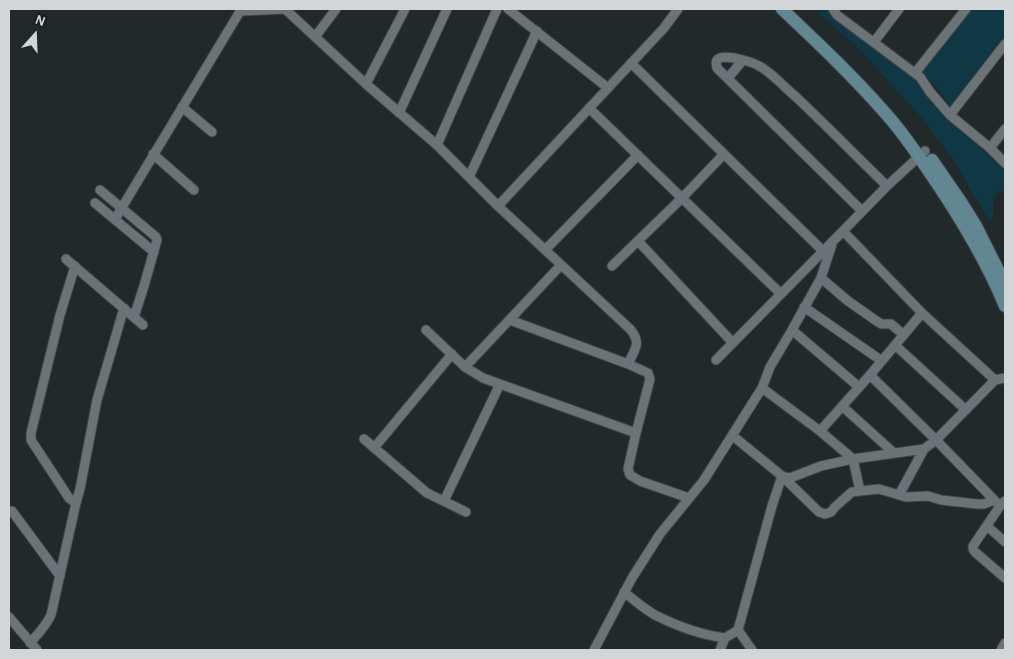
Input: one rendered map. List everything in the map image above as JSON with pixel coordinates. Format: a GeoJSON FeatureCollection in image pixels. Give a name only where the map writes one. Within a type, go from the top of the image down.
{"type":"FeatureCollection","features":[{"type":"Feature","properties":{"kind":"main road"},"geometry":{"type":"LineString","coordinates":[[782,9],[852,76],[922,154],[961,202],[976,226],[1005,284]]}},
{"type":"Feature","properties":{"kind":"main road"},"geometry":{"type":"LineString","coordinates":[[794,9],[857,70],[914,135],[922,154],[968,231],[1005,306]]}},
{"type":"Feature","properties":{"kind":"street"},"geometry":{"type":"LineString","coordinates":[[116,219],[153,154],[239,13],[242,11],[285,9],[366,84],[437,145],[498,206],[635,335],[637,344],[628,364]]}},
{"type":"Feature","properties":{"kind":"street"},"geometry":{"type":"LineString","coordinates":[[315,37],[336,9]]}},
{"type":"Feature","properties":{"kind":"street"},"geometry":{"type":"LineString","coordinates":[[366,84],[405,9]]}},
{"type":"Feature","properties":{"kind":"street"},"geometry":{"type":"LineString","coordinates":[[399,113],[447,9]]}},
{"type":"Feature","properties":{"kind":"street"},"geometry":{"type":"LineString","coordinates":[[437,145],[497,9]]}},
{"type":"Feature","properties":{"kind":"street"},"geometry":{"type":"LineString","coordinates":[[508,9],[608,88]]}},
{"type":"Feature","properties":{"kind":"street"},"geometry":{"type":"LineString","coordinates":[[498,206],[664,28],[678,9]]}},
{"type":"Feature","properties":{"kind":"street"},"geometry":{"type":"LineString","coordinates":[[833,9],[924,82],[950,115],[1005,163]]}},
{"type":"Feature","properties":{"kind":"street"},"geometry":{"type":"LineString","coordinates":[[874,42],[899,9]]}},
{"type":"Feature","properties":{"kind":"street"},"geometry":{"type":"LineString","coordinates":[[915,74],[966,9]]}},
{"type":"Feature","properties":{"kind":"street"},"geometry":{"type":"LineString","coordinates":[[470,177],[537,32]]}},
{"type":"Feature","properties":{"kind":"street"},"geometry":{"type":"LineString","coordinates":[[950,115],[1005,44]]}},
{"type":"Feature","properties":{"kind":"street"},"geometry":{"type":"LineString","coordinates":[[862,211],[717,68],[716,64],[719,59],[753,62],[767,72],[887,186]]}},
{"type":"Feature","properties":{"kind":"street"},"geometry":{"type":"LineString","coordinates":[[728,78],[743,60]]}},
{"type":"Feature","properties":{"kind":"street"},"geometry":{"type":"LineString","coordinates":[[631,63],[823,252]]}},
{"type":"Feature","properties":{"kind":"street"},"geometry":{"type":"LineString","coordinates":[[182,107],[212,132]]}},
{"type":"Feature","properties":{"kind":"street"},"geometry":{"type":"LineString","coordinates":[[589,108],[781,294]]}},
{"type":"Feature","properties":{"kind":"street"},"geometry":{"type":"LineString","coordinates":[[990,148],[1005,129]]}},
{"type":"Feature","properties":{"kind":"street"},"geometry":{"type":"LineString","coordinates":[[153,154],[194,190]]}},
{"type":"Feature","properties":{"kind":"street"},"geometry":{"type":"LineString","coordinates":[[612,266],[724,154]]}},
{"type":"Feature","properties":{"kind":"street"},"geometry":{"type":"LineString","coordinates":[[716,360],[887,186],[922,154]]}},
{"type":"Feature","properties":{"kind":"street"},"geometry":{"type":"LineString","coordinates":[[545,250],[638,155]]}},
{"type":"Feature","properties":{"kind":"street"},"geometry":{"type":"LineString","coordinates":[[100,190],[122,207],[157,240],[134,317]]}},
{"type":"Feature","properties":{"kind":"street"},"geometry":{"type":"LineString","coordinates":[[95,203],[154,252]]}},
{"type":"Feature","properties":{"kind":"street"},"geometry":{"type":"LineString","coordinates":[[843,231],[922,313],[995,380]]}},
{"type":"Feature","properties":{"kind":"street"},"geometry":{"type":"LineString","coordinates":[[594,650],[624,592],[660,534],[704,480],[762,388],[770,367],[820,278],[833,240]]}},
{"type":"Feature","properties":{"kind":"street"},"geometry":{"type":"LineString","coordinates":[[638,241],[733,343]]}},
{"type":"Feature","properties":{"kind":"street"},"geometry":{"type":"LineString","coordinates":[[66,258],[143,325]]}},
{"type":"Feature","properties":{"kind":"street"},"geometry":{"type":"LineString","coordinates":[[465,367],[561,265]]}},
{"type":"Feature","properties":{"kind":"street"},"geometry":{"type":"LineString","coordinates":[[75,266],[60,315],[31,433],[31,440],[69,498],[76,503]]}},
{"type":"Feature","properties":{"kind":"street"},"geometry":{"type":"LineString","coordinates":[[820,278],[878,322],[891,324],[904,335]]}},
{"type":"Feature","properties":{"kind":"street"},"geometry":{"type":"LineString","coordinates":[[804,307],[882,361]]}},
{"type":"Feature","properties":{"kind":"street"},"geometry":{"type":"LineString","coordinates":[[30,643],[48,622],[54,605],[80,489],[96,400],[124,308]]}},
{"type":"Feature","properties":{"kind":"street"},"geometry":{"type":"LineString","coordinates":[[820,431],[922,313]]}},
{"type":"Feature","properties":{"kind":"street"},"geometry":{"type":"LineString","coordinates":[[510,320],[648,373],[650,379],[628,468],[630,475],[640,481],[689,498]]}},
{"type":"Feature","properties":{"kind":"street"},"geometry":{"type":"LineString","coordinates":[[426,330],[465,367],[483,378],[636,433]]}},
{"type":"Feature","properties":{"kind":"street"},"geometry":{"type":"LineString","coordinates":[[792,330],[859,387]]}},
{"type":"Feature","properties":{"kind":"street"},"geometry":{"type":"LineString","coordinates":[[896,345],[966,410]]}},
{"type":"Feature","properties":{"kind":"street"},"geometry":{"type":"LineString","coordinates":[[374,448],[452,354]]}},
{"type":"Feature","properties":{"kind":"street"},"geometry":{"type":"LineString","coordinates":[[870,375],[1000,502]]}},
{"type":"Feature","properties":{"kind":"street"},"geometry":{"type":"LineString","coordinates":[[899,495],[924,449],[936,440],[995,380],[1005,378]]}},
{"type":"Feature","properties":{"kind":"street"},"geometry":{"type":"LineString","coordinates":[[444,501],[500,384]]}},
{"type":"Feature","properties":{"kind":"street"},"geometry":{"type":"LineString","coordinates":[[762,388],[820,431],[853,459],[860,491]]}},
{"type":"Feature","properties":{"kind":"street"},"geometry":{"type":"LineString","coordinates":[[842,406],[894,453]]}},
{"type":"Feature","properties":{"kind":"street"},"geometry":{"type":"LineString","coordinates":[[733,436],[782,476],[818,512],[825,514],[831,512],[852,492],[860,491],[879,490],[906,497],[928,496],[941,500],[977,504],[1000,502]]}},
{"type":"Feature","properties":{"kind":"street"},"geometry":{"type":"LineString","coordinates":[[364,440],[428,493],[466,512]]}},
{"type":"Feature","properties":{"kind":"street"},"geometry":{"type":"LineString","coordinates":[[782,476],[790,478],[813,468],[853,459],[924,449]]}},
{"type":"Feature","properties":{"kind":"street"},"geometry":{"type":"LineString","coordinates":[[720,650],[725,638],[738,630],[782,476]]}},
{"type":"Feature","properties":{"kind":"street"},"geometry":{"type":"LineString","coordinates":[[1000,502],[973,549],[1005,578]]}},
{"type":"Feature","properties":{"kind":"street"},"geometry":{"type":"LineString","coordinates":[[12,511],[60,576]]}},
{"type":"Feature","properties":{"kind":"street"},"geometry":{"type":"LineString","coordinates":[[987,526],[1005,542]]}},
{"type":"Feature","properties":{"kind":"street"},"geometry":{"type":"LineString","coordinates":[[624,592],[655,614],[697,631],[725,638]]}},
{"type":"Feature","properties":{"kind":"street"},"geometry":{"type":"LineString","coordinates":[[9,618],[37,650]]}},
{"type":"Feature","properties":{"kind":"street"},"geometry":{"type":"LineString","coordinates":[[738,630],[752,650]]}},
{"type":"Feature","properties":{"kind":"street"},"geometry":{"type":"LineString","coordinates":[[1001,650],[1005,643]]}},
{"type":"Feature","properties":{"kind":"shaded area"},"geometry":{"type":"Polygon","coordinates":[[[815,9],[827,9],[868,45],[921,84],[947,120],[1005,168],[1005,191],[999,191],[993,198],[993,220],[990,222],[953,159],[920,116],[862,52],[815,9]]]}},
{"type":"Feature","properties":{"kind":"shaded area"},"geometry":{"type":"Polygon","coordinates":[[[968,9],[1005,9],[1005,38],[951,108],[938,89],[920,72],[968,9]]]}}]}
